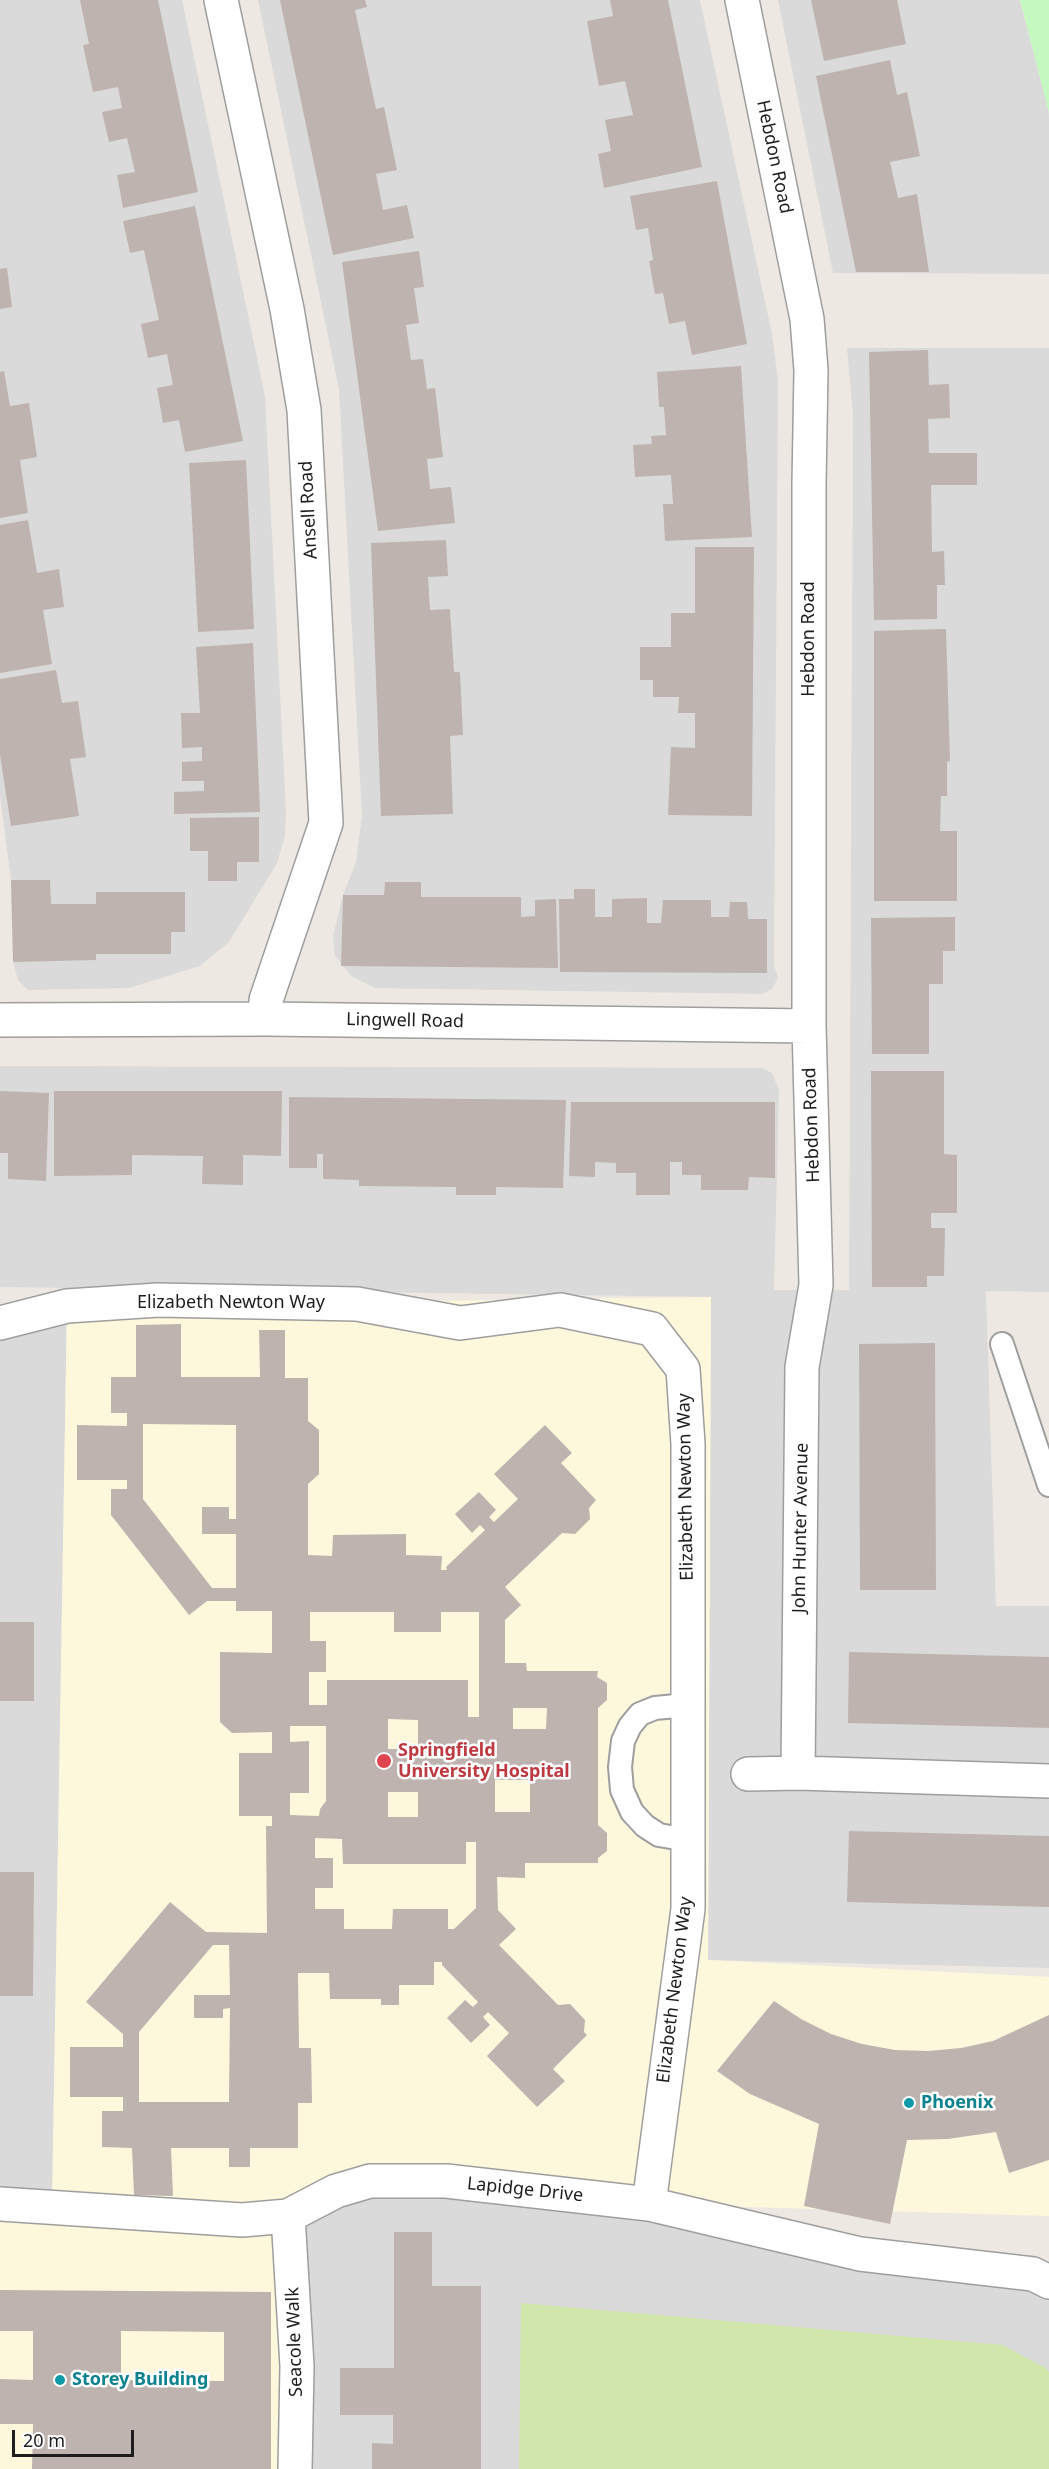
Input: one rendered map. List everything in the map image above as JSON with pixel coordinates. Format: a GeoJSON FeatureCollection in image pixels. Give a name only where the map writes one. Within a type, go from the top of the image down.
{"type":"FeatureCollection","features":[{"type":"Feature","properties":{"kind":"street","name":"Ansell Road"},"geometry":{"type":"LineString","coordinates":[[221,0],[287,309],[304,410],[326,823],[266,1000],[266,1019]]}},
{"type":"Feature","properties":{"kind":"street","name":"Hebdon Road"},"geometry":{"type":"LineString","coordinates":[[742,0],[807,319],[811,370],[809,1026],[816,1285]]}},
{"type":"Feature","properties":{"kind":"street","name":"Lingwell Road"},"geometry":{"type":"LineString","coordinates":[[0,1020],[266,1019],[809,1026]]}},
{"type":"Feature","properties":{"kind":"street","name":"John Hunter Avenue"},"geometry":{"type":"LineString","coordinates":[[798,1773],[802,1367],[816,1285]]}},
{"type":"Feature","properties":{"kind":"street","name":"Elizabeth Newton Way"},"geometry":{"type":"LineString","coordinates":[[0,1323],[67,1306],[158,1300],[357,1304],[460,1323],[560,1310],[652,1329],[682,1369],[688,1444],[688,1909],[649,2204]]}},
{"type":"Feature","properties":{"kind":"street"},"geometry":{"type":"LineString","coordinates":[[748,1774],[798,1773],[1049,1780]]}},
{"type":"Feature","properties":{"kind":"street","name":"Lapidge Drive"},"geometry":{"type":"LineString","coordinates":[[0,2204],[242,2220],[288,2216],[336,2191],[370,2181],[446,2181],[649,2204],[860,2254],[1033,2274],[1049,2282]]}},
{"type":"Feature","properties":{"kind":"street","name":"Seacole Walk"},"geometry":{"type":"LineString","coordinates":[[288,2216],[297,2366],[295,2469]]}},
{"type":"Feature","properties":{"kind":"lane"},"geometry":{"type":"LineString","coordinates":[[1002,1344],[1049,1484]]}},
{"type":"Feature","properties":{"kind":"lane"},"geometry":{"type":"LineString","coordinates":[[687,1705],[655,1708],[640,1713],[630,1726],[623,1741],[620,1767],[622,1790],[632,1812],[645,1826],[659,1835],[688,1840]]}},
{"type":"Feature","properties":{"kind":"shaded area"},"geometry":{"type":"Polygon","coordinates":[[[0,0],[182,0],[265,396],[286,813],[285,836],[277,863],[229,942],[200,966],[129,988],[28,990],[18,980],[13,962],[11,880],[0,795],[0,0]]]}},
{"type":"Feature","properties":{"kind":"shaded area"},"geometry":{"type":"Polygon","coordinates":[[[258,0],[700,0],[772,334],[778,380],[774,965],[778,978],[772,989],[762,994],[375,988],[351,976],[335,956],[333,936],[343,895],[356,862],[362,816],[339,389],[258,0]]]}},
{"type":"Feature","properties":{"kind":"shaded area"},"geometry":{"type":"Polygon","coordinates":[[[778,0],[1020,0],[1049,113],[1049,274],[833,273],[778,0]]]}},
{"type":"Feature","properties":{"kind":"shaded area"},"geometry":{"type":"Polygon","coordinates":[[[847,348],[1049,348],[1049,1292],[986,1291],[996,1606],[1049,1606],[1049,1968],[708,1960],[711,1297],[0,1287],[0,1066],[762,1068],[772,1073],[779,1090],[774,1290],[849,1290],[853,415],[847,348]]]}},
{"type":"Feature","properties":{"kind":"shaded area","name":"Springfield University Hospital"},"geometry":{"type":"Polygon","coordinates":[[[711,1297],[708,1960],[1049,1977],[1049,2216],[649,2204],[370,2181],[300,2211],[297,2469],[0,2469],[0,2206],[52,2207],[67,1306],[711,1297]]]}},
{"type":"Feature","properties":{"kind":"shaded area"},"geometry":{"type":"Polygon","coordinates":[[[67,1306],[52,2207],[0,2206],[0,1326],[67,1306]]]}},
{"type":"Feature","properties":{"kind":"shaded area"},"geometry":{"type":"Polygon","coordinates":[[[446,2181],[1049,2282],[1049,2469],[296,2469],[300,2211],[446,2181]]]}},
{"type":"Feature","properties":{"kind":"green space"},"geometry":{"type":"Polygon","coordinates":[[[1020,0],[1049,0],[1049,113],[1026,23],[1020,0]]]}},
{"type":"Feature","properties":{"kind":"green space"},"geometry":{"type":"Polygon","coordinates":[[[521,2303],[1002,2345],[1046,2368],[1049,2372],[1049,2469],[519,2469],[521,2303]]]}},
{"type":"Feature","properties":{"kind":"building"},"geometry":{"type":"Polygon","coordinates":[[[80,0],[158,0],[198,192],[123,208],[117,175],[135,172],[127,138],[109,142],[102,112],[122,108],[118,87],[93,92],[83,45],[89,44],[80,0]]]}},
{"type":"Feature","properties":{"kind":"building"},"geometry":{"type":"Polygon","coordinates":[[[280,0],[365,0],[367,7],[355,10],[376,109],[384,107],[397,170],[376,174],[383,210],[407,205],[414,238],[333,255],[280,0]]]}},
{"type":"Feature","properties":{"kind":"building"},"geometry":{"type":"Polygon","coordinates":[[[610,0],[668,0],[702,167],[604,188],[598,154],[611,151],[605,120],[633,115],[625,81],[599,86],[587,21],[613,16],[610,0]]]}},
{"type":"Feature","properties":{"kind":"building"},"geometry":{"type":"Polygon","coordinates":[[[811,0],[897,0],[906,44],[824,61],[811,0]]]}},
{"type":"Feature","properties":{"kind":"building"},"geometry":{"type":"Polygon","coordinates":[[[890,60],[897,95],[907,92],[920,156],[890,162],[898,198],[917,194],[929,272],[856,272],[816,76],[890,60]]]}},
{"type":"Feature","properties":{"kind":"building"},"geometry":{"type":"Polygon","coordinates":[[[717,181],[747,344],[692,355],[685,321],[669,324],[663,293],[655,294],[649,261],[653,260],[648,228],[636,230],[630,196],[717,181]]]}},
{"type":"Feature","properties":{"kind":"building"},"geometry":{"type":"Polygon","coordinates":[[[195,206],[243,441],[185,452],[179,420],[163,423],[157,388],[173,385],[167,354],[148,358],[141,324],[159,320],[144,250],[130,253],[123,221],[195,206]]]}},
{"type":"Feature","properties":{"kind":"building"},"geometry":{"type":"Polygon","coordinates":[[[419,251],[424,287],[414,288],[419,323],[406,325],[411,360],[423,359],[427,389],[435,388],[443,457],[427,459],[430,489],[451,487],[455,523],[378,531],[342,262],[419,251]]]}},
{"type":"Feature","properties":{"kind":"building"},"geometry":{"type":"Polygon","coordinates":[[[7,268],[12,307],[0,309],[0,269],[7,268]]]}},
{"type":"Feature","properties":{"kind":"building"},"geometry":{"type":"Polygon","coordinates":[[[928,350],[929,385],[949,384],[950,418],[928,419],[929,453],[977,453],[977,485],[931,485],[932,552],[944,551],[945,585],[937,585],[937,619],[874,620],[869,352],[928,350]]]}},
{"type":"Feature","properties":{"kind":"building"},"geometry":{"type":"Polygon","coordinates":[[[741,366],[752,537],[665,541],[663,504],[673,504],[671,475],[635,477],[633,445],[652,444],[651,436],[666,435],[664,407],[659,407],[657,372],[741,366]]]}},
{"type":"Feature","properties":{"kind":"building"},"geometry":{"type":"Polygon","coordinates":[[[4,371],[10,406],[29,403],[37,457],[20,460],[28,513],[0,518],[0,372],[4,371]]]}},
{"type":"Feature","properties":{"kind":"building"},"geometry":{"type":"Polygon","coordinates":[[[246,460],[254,629],[198,632],[189,463],[246,460]]]}},
{"type":"Feature","properties":{"kind":"building"},"geometry":{"type":"Polygon","coordinates":[[[28,520],[37,573],[59,569],[64,607],[43,610],[52,664],[0,673],[0,525],[28,520]]]}},
{"type":"Feature","properties":{"kind":"building"},"geometry":{"type":"Polygon","coordinates":[[[446,540],[448,576],[428,577],[430,610],[450,609],[454,672],[460,672],[463,735],[450,736],[453,814],[381,816],[371,543],[446,540]]]}},
{"type":"Feature","properties":{"kind":"building"},"geometry":{"type":"Polygon","coordinates":[[[695,547],[754,547],[752,816],[668,815],[671,747],[695,748],[695,713],[678,713],[679,697],[653,697],[653,680],[640,680],[640,647],[671,647],[671,613],[695,613],[695,547]]]}},
{"type":"Feature","properties":{"kind":"building"},"geometry":{"type":"Polygon","coordinates":[[[946,629],[950,761],[947,762],[947,796],[941,796],[940,831],[957,831],[957,901],[874,901],[874,631],[946,629]]]}},
{"type":"Feature","properties":{"kind":"building"},"geometry":{"type":"Polygon","coordinates":[[[253,643],[260,812],[174,814],[174,792],[204,791],[204,781],[182,781],[182,762],[202,761],[202,747],[182,748],[181,713],[200,713],[196,647],[253,643]]]}},
{"type":"Feature","properties":{"kind":"building"},"geometry":{"type":"Polygon","coordinates":[[[56,670],[62,703],[78,701],[86,757],[70,759],[79,816],[11,826],[0,755],[0,679],[56,670]]]}},
{"type":"Feature","properties":{"kind":"building"},"geometry":{"type":"Polygon","coordinates":[[[259,817],[259,862],[237,862],[237,881],[208,881],[208,851],[190,851],[190,818],[259,817]]]}},
{"type":"Feature","properties":{"kind":"building"},"geometry":{"type":"Polygon","coordinates":[[[11,880],[50,880],[51,904],[96,904],[96,892],[185,892],[185,932],[171,932],[171,954],[96,954],[96,960],[13,962],[11,880]]]}},
{"type":"Feature","properties":{"kind":"building"},"geometry":{"type":"Polygon","coordinates":[[[385,882],[421,882],[421,897],[521,897],[521,917],[535,916],[535,900],[556,899],[558,968],[341,966],[343,895],[384,895],[385,882]]]}},
{"type":"Feature","properties":{"kind":"building"},"geometry":{"type":"Polygon","coordinates":[[[574,889],[595,889],[595,917],[612,917],[612,899],[647,898],[647,923],[661,923],[663,900],[711,900],[711,917],[729,917],[730,902],[747,902],[748,919],[767,919],[767,973],[560,972],[559,899],[574,899],[574,889]]]}},
{"type":"Feature","properties":{"kind":"building"},"geometry":{"type":"Polygon","coordinates":[[[955,917],[955,951],[943,951],[943,984],[929,984],[929,1054],[872,1054],[871,918],[955,917]]]}},
{"type":"Feature","properties":{"kind":"building"},"geometry":{"type":"Polygon","coordinates":[[[871,1071],[944,1071],[944,1154],[957,1155],[957,1213],[931,1213],[931,1228],[945,1228],[944,1276],[927,1276],[927,1287],[872,1287],[871,1071]]]}},
{"type":"Feature","properties":{"kind":"building"},"geometry":{"type":"Polygon","coordinates":[[[0,1091],[49,1093],[46,1181],[8,1179],[8,1153],[0,1153],[0,1091]]]}},
{"type":"Feature","properties":{"kind":"building"},"geometry":{"type":"Polygon","coordinates":[[[54,1091],[282,1091],[281,1156],[243,1155],[243,1185],[202,1184],[203,1156],[132,1155],[132,1175],[54,1176],[54,1091]]]}},
{"type":"Feature","properties":{"kind":"building"},"geometry":{"type":"Polygon","coordinates":[[[289,1097],[566,1100],[563,1188],[496,1187],[496,1195],[456,1195],[456,1187],[359,1186],[359,1180],[323,1179],[323,1154],[317,1154],[317,1168],[289,1168],[289,1097]]]}},
{"type":"Feature","properties":{"kind":"building"},"geometry":{"type":"Polygon","coordinates":[[[571,1102],[775,1102],[775,1178],[749,1177],[748,1190],[701,1190],[701,1175],[682,1175],[682,1162],[670,1162],[670,1195],[636,1195],[636,1173],[616,1173],[616,1163],[595,1162],[595,1177],[569,1176],[571,1102]]]}},
{"type":"Feature","properties":{"kind":"building"},"geometry":{"type":"Polygon","coordinates":[[[181,1324],[181,1377],[260,1377],[259,1330],[285,1330],[285,1378],[308,1378],[308,1421],[319,1430],[319,1474],[308,1484],[308,1555],[332,1556],[333,1535],[406,1534],[406,1555],[442,1556],[441,1570],[447,1570],[446,1567],[485,1530],[480,1525],[472,1533],[455,1514],[479,1492],[496,1510],[489,1517],[494,1522],[518,1499],[494,1474],[545,1425],[572,1453],[561,1463],[596,1500],[589,1508],[590,1519],[575,1534],[562,1533],[505,1587],[521,1605],[505,1620],[505,1663],[526,1663],[527,1671],[598,1671],[597,1677],[607,1683],[607,1700],[598,1708],[598,1825],[607,1833],[607,1851],[598,1858],[598,1863],[525,1863],[525,1878],[497,1877],[498,1910],[516,1929],[499,1945],[558,2005],[570,2004],[585,2020],[584,2032],[587,2035],[553,2069],[565,2081],[537,2107],[487,2056],[509,2033],[488,2012],[483,2017],[490,2025],[471,2043],[447,2018],[465,2000],[473,2007],[478,2002],[442,1965],[442,1962],[434,1962],[434,1985],[399,1985],[399,2005],[381,2005],[381,1999],[330,1999],[329,1973],[298,1973],[299,2048],[311,2048],[312,2103],[298,2103],[298,2148],[250,2148],[250,2167],[229,2167],[229,2148],[171,2148],[173,2196],[134,2195],[132,2148],[102,2147],[102,2111],[123,2111],[123,2097],[70,2097],[70,2047],[123,2047],[123,2034],[86,2002],[170,1902],[206,1932],[267,1933],[266,1826],[272,1826],[272,1816],[239,1816],[239,1753],[272,1753],[272,1732],[232,1733],[220,1722],[220,1652],[272,1653],[272,1611],[236,1611],[236,1601],[207,1601],[189,1615],[111,1515],[111,1489],[127,1489],[127,1480],[77,1480],[77,1425],[127,1426],[127,1413],[111,1413],[111,1377],[136,1377],[136,1325],[181,1324]],[[143,1424],[143,1499],[212,1588],[236,1588],[236,1534],[202,1534],[202,1507],[229,1507],[229,1519],[236,1519],[236,1425],[143,1424]],[[310,1612],[310,1641],[326,1641],[326,1672],[309,1672],[309,1705],[327,1705],[327,1680],[468,1680],[468,1717],[479,1717],[479,1612],[441,1612],[441,1632],[394,1632],[394,1612],[310,1612]],[[513,1708],[513,1729],[546,1729],[547,1708],[513,1708]],[[388,1719],[388,1749],[418,1749],[418,1720],[388,1719]],[[290,1726],[290,1742],[309,1741],[309,1793],[290,1793],[290,1815],[319,1816],[320,1809],[326,1801],[326,1726],[290,1726]],[[495,1780],[495,1812],[530,1812],[530,1780],[495,1780]],[[388,1792],[388,1817],[418,1817],[418,1792],[388,1792]],[[315,1838],[315,1858],[333,1858],[333,1888],[315,1888],[315,1909],[344,1909],[344,1929],[392,1929],[393,1909],[448,1909],[448,1929],[454,1929],[476,1908],[476,1842],[466,1842],[466,1864],[343,1864],[342,1839],[315,1838]],[[213,1945],[139,2032],[139,2102],[229,2102],[230,2008],[223,2009],[223,2018],[194,2018],[194,1995],[230,1995],[229,1945],[213,1945]]]}},
{"type":"Feature","properties":{"kind":"building"},"geometry":{"type":"Polygon","coordinates":[[[935,1343],[936,1590],[860,1590],[859,1344],[935,1343]]]}},
{"type":"Feature","properties":{"kind":"building"},"geometry":{"type":"Polygon","coordinates":[[[0,1622],[34,1622],[34,1701],[0,1701],[0,1622]]]}},
{"type":"Feature","properties":{"kind":"building"},"geometry":{"type":"Polygon","coordinates":[[[849,1652],[1049,1657],[1049,1728],[848,1723],[849,1652]]]}},
{"type":"Feature","properties":{"kind":"building"},"geometry":{"type":"Polygon","coordinates":[[[849,1831],[1049,1836],[1049,1907],[847,1902],[849,1831]]]}},
{"type":"Feature","properties":{"kind":"building"},"geometry":{"type":"Polygon","coordinates":[[[0,1872],[34,1872],[33,1996],[0,1996],[0,1872]]]}},
{"type":"Feature","properties":{"kind":"building","name":"Phoenix"},"geometry":{"type":"Polygon","coordinates":[[[774,2001],[801,2019],[831,2034],[862,2044],[895,2050],[928,2051],[961,2048],[993,2041],[1049,2015],[1049,2160],[1009,2173],[996,2132],[948,2139],[907,2140],[890,2224],[804,2206],[819,2124],[750,2094],[717,2071],[774,2001]]]}},
{"type":"Feature","properties":{"kind":"building"},"geometry":{"type":"Polygon","coordinates":[[[394,2232],[432,2232],[432,2286],[481,2286],[481,2469],[372,2469],[372,2443],[393,2444],[393,2415],[340,2415],[340,2368],[394,2368],[394,2232]]]}},
{"type":"Feature","properties":{"kind":"building","name":"Storey Building"},"geometry":{"type":"Polygon","coordinates":[[[0,2290],[271,2292],[271,2469],[32,2469],[33,2424],[0,2424],[0,2379],[33,2380],[33,2331],[0,2331],[0,2290]],[[121,2331],[121,2380],[224,2381],[224,2332],[121,2331]]]}},
{"type":"Feature","properties":{"kind":"place","name":"Springfield University Hospital"},"geometry":{"type":"Point","coordinates":[384,1761]}},
{"type":"Feature","properties":{"kind":"place","name":"Phoenix"},"geometry":{"type":"Point","coordinates":[909,2103]}},
{"type":"Feature","properties":{"kind":"place","name":"Storey Building"},"geometry":{"type":"Point","coordinates":[60,2380]}}]}
